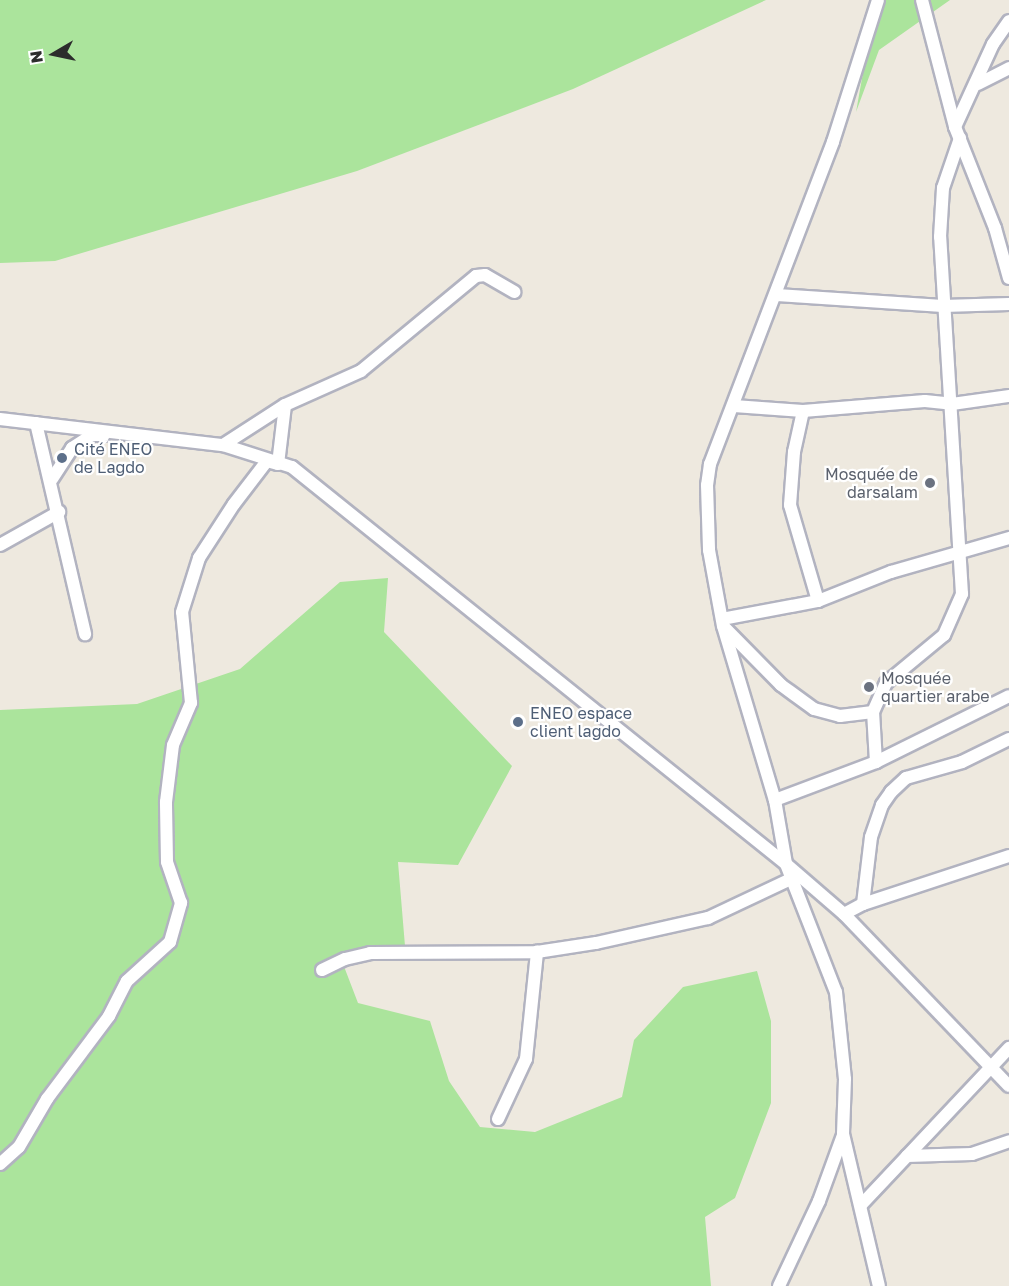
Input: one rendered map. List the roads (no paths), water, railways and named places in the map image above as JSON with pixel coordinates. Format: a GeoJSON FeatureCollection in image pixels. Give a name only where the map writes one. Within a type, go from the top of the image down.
{"type":"FeatureCollection","features":[{"type":"Feature","properties":{"kind":"street"},"geometry":{"type":"LineString","coordinates":[[878,0],[833,142],[777,295],[710,464],[707,485],[709,549],[722,623],[775,800],[786,864],[793,878],[800,906],[836,992],[843,1056],[843,1134],[879,1286]]}},
{"type":"Feature","properties":{"kind":"street"},"geometry":{"type":"LineString","coordinates":[[922,0],[958,132],[995,228],[1009,278]]}},
{"type":"Feature","properties":{"kind":"street"},"geometry":{"type":"LineString","coordinates":[[876,762],[873,712],[886,683],[933,647],[952,623],[962,594],[952,404],[943,306],[943,188],[958,132],[993,44],[1009,21]]}},
{"type":"Feature","properties":{"kind":"street"},"geometry":{"type":"LineString","coordinates":[[978,84],[1009,68]]}},
{"type":"Feature","properties":{"kind":"street"},"geometry":{"type":"LineString","coordinates":[[223,445],[285,405],[361,371],[476,276],[485,275],[514,292]]}},
{"type":"Feature","properties":{"kind":"street"},"geometry":{"type":"LineString","coordinates":[[777,295],[943,306],[1009,304]]}},
{"type":"Feature","properties":{"kind":"street"},"geometry":{"type":"LineString","coordinates":[[734,406],[803,411],[925,401],[952,404],[1009,396]]}},
{"type":"Feature","properties":{"kind":"street"},"geometry":{"type":"LineString","coordinates":[[278,464],[285,405]]}},
{"type":"Feature","properties":{"kind":"street"},"geometry":{"type":"LineString","coordinates":[[803,411],[794,452],[790,505],[819,601]]}},
{"type":"Feature","properties":{"kind":"street"},"geometry":{"type":"LineString","coordinates":[[0,419],[223,445],[301,474],[786,864],[844,914],[1009,1086]]}},
{"type":"Feature","properties":{"kind":"street"},"geometry":{"type":"LineString","coordinates":[[36,423],[52,480],[85,634]]}},
{"type":"Feature","properties":{"kind":"street"},"geometry":{"type":"LineString","coordinates":[[52,480],[72,448],[92,435],[134,434]]}},
{"type":"Feature","properties":{"kind":"street"},"geometry":{"type":"LineString","coordinates":[[0,1164],[19,1147],[47,1099],[109,1016],[127,981],[170,942],[181,903],[167,862],[166,802],[173,745],[191,703],[182,612],[200,558],[234,504],[267,461],[278,464]]}},
{"type":"Feature","properties":{"kind":"street"},"geometry":{"type":"LineString","coordinates":[[0,545],[59,512]]}},
{"type":"Feature","properties":{"kind":"street"},"geometry":{"type":"LineString","coordinates":[[722,623],[819,601],[891,572],[1009,538]]}},
{"type":"Feature","properties":{"kind":"street"},"geometry":{"type":"LineString","coordinates":[[722,623],[781,685],[814,709],[840,716],[873,712]]}},
{"type":"Feature","properties":{"kind":"street"},"geometry":{"type":"LineString","coordinates":[[775,800],[876,762],[1009,696]]}},
{"type":"Feature","properties":{"kind":"street"},"geometry":{"type":"LineString","coordinates":[[863,904],[871,837],[882,805],[891,792],[906,778],[963,762],[1009,739]]}},
{"type":"Feature","properties":{"kind":"street"},"geometry":{"type":"LineString","coordinates":[[844,914],[863,904],[1009,856]]}},
{"type":"Feature","properties":{"kind":"street"},"geometry":{"type":"LineString","coordinates":[[322,970],[355,956],[397,951],[537,952],[708,918],[793,878]]}},
{"type":"Feature","properties":{"kind":"street"},"geometry":{"type":"LineString","coordinates":[[498,1119],[526,1059],[537,952]]}},
{"type":"Feature","properties":{"kind":"street"},"geometry":{"type":"LineString","coordinates":[[861,1205],[1009,1048]]}},
{"type":"Feature","properties":{"kind":"street"},"geometry":{"type":"LineString","coordinates":[[779,1286],[819,1201],[843,1134]]}},
{"type":"Feature","properties":{"kind":"street"},"geometry":{"type":"LineString","coordinates":[[907,1156],[972,1154],[1009,1142]]}},
{"type":"Feature","properties":{"kind":"place","name":"Cité ENEO de Lagdo"},"geometry":{"type":"Point","coordinates":[62,458]}},
{"type":"Feature","properties":{"kind":"place","name":"Mosquée de darsalam"},"geometry":{"type":"Point","coordinates":[930,483]}},
{"type":"Feature","properties":{"kind":"place","name":"Mosquée quartier arabe"},"geometry":{"type":"Point","coordinates":[869,687]}},
{"type":"Feature","properties":{"kind":"place","name":"ENEO espace client lagdo"},"geometry":{"type":"Point","coordinates":[518,722]}}]}
